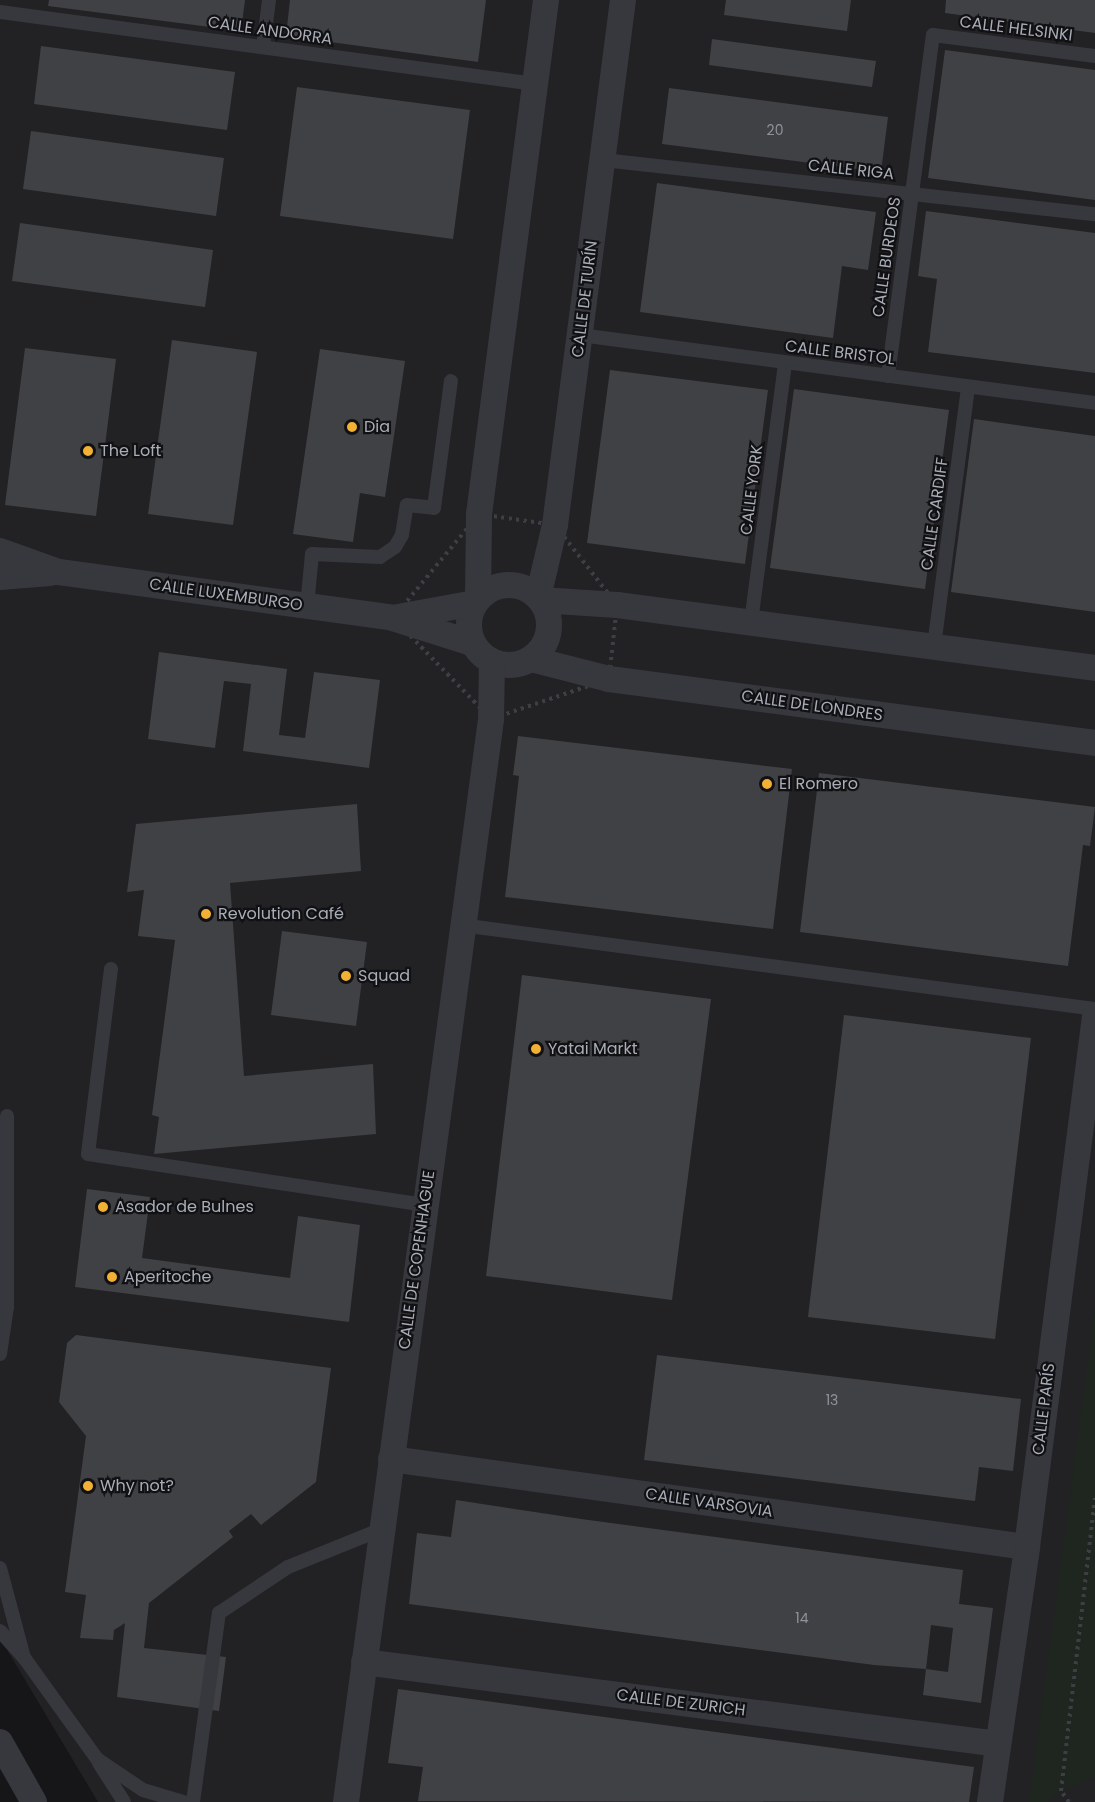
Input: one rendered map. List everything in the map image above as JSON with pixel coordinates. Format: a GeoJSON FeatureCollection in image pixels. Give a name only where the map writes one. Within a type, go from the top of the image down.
{"type":"FeatureCollection","features":[{"type":"Feature","properties":{"kind":"street"},"geometry":{"type":"LineString","coordinates":[[476,601],[489,590],[508,585],[527,589],[540,599],[548,615],[549,632],[543,647],[525,662],[505,666],[492,662],[480,654],[472,643],[468,630],[469,616],[476,601],[478,514],[546,0]]}},
{"type":"Feature","properties":{"kind":"street","name":"CALLE DE TURÍN"},"geometry":{"type":"LineString","coordinates":[[540,599],[555,525],[623,0]]}},
{"type":"Feature","properties":{"kind":"street","name":"CALLE LUXEMBURGO"},"geometry":{"type":"LineString","coordinates":[[0,551],[60,572],[393,618],[472,643]]}},
{"type":"Feature","properties":{"kind":"street","name":"CALLE LUXEMBURGO"},"geometry":{"type":"LineString","coordinates":[[0,577],[60,572]]}},
{"type":"Feature","properties":{"kind":"street"},"geometry":{"type":"LineString","coordinates":[[540,599],[617,604],[1095,668]]}},
{"type":"Feature","properties":{"kind":"street","name":"CALLE LUXEMBURGO"},"geometry":{"type":"LineString","coordinates":[[393,618],[476,601]]}},
{"type":"Feature","properties":{"kind":"street","name":"CALLE DE COPENHAGUE"},"geometry":{"type":"LineString","coordinates":[[346,1802],[490,719],[492,662]]}},
{"type":"Feature","properties":{"kind":"street","name":"CALLE DE LONDRES"},"geometry":{"type":"LineString","coordinates":[[525,662],[609,679],[1095,743]]}},
{"type":"Feature","properties":{"kind":"street","name":"CALLE DE COPENHAGUE"},"geometry":{"type":"LineString","coordinates":[[490,719],[525,662]]}},
{"type":"Feature","properties":{"kind":"street","name":"CALLE PARÍS"},"geometry":{"type":"LineString","coordinates":[[990,1802],[1027,1547],[1095,1016]]}},
{"type":"Feature","properties":{"kind":"street","name":"CALLE VARSOVIA"},"geometry":{"type":"LineString","coordinates":[[391,1459],[1027,1547]]}},
{"type":"Feature","properties":{"kind":"street","name":"CALLE DE ZURICH"},"geometry":{"type":"LineString","coordinates":[[364,1662],[998,1744]]}},
{"type":"Feature","properties":{"kind":"street"},"geometry":{"type":"LineString","coordinates":[[0,1742],[34,1802]]}},
{"type":"Feature","properties":{"kind":"lane"},"geometry":{"type":"LineString","coordinates":[[263,47],[269,0]]}},
{"type":"Feature","properties":{"kind":"lane","name":"CALLE ANDORRA"},"geometry":{"type":"LineString","coordinates":[[0,12],[535,84]]}},
{"type":"Feature","properties":{"kind":"lane","name":"CALLE HELSINKI"},"geometry":{"type":"LineString","coordinates":[[933,36],[1095,56]]}},
{"type":"Feature","properties":{"kind":"lane","name":"CALLE BURDEOS"},"geometry":{"type":"LineString","coordinates":[[888,376],[933,36]]}},
{"type":"Feature","properties":{"kind":"lane","name":"CALLE RIGA"},"geometry":{"type":"LineString","coordinates":[[603,160],[1095,214]]}},
{"type":"Feature","properties":{"kind":"lane","name":"CALLE BRISTOL"},"geometry":{"type":"LineString","coordinates":[[580,335],[1095,404]]}},
{"type":"Feature","properties":{"kind":"lane","name":"CALLE YORK"},"geometry":{"type":"LineString","coordinates":[[752,622],[785,362]]}},
{"type":"Feature","properties":{"kind":"lane"},"geometry":{"type":"LineString","coordinates":[[306,606],[312,554],[380,557],[389,553],[402,535],[407,505],[434,508],[451,381]]}},
{"type":"Feature","properties":{"kind":"lane","name":"CALLE CARDIFF"},"geometry":{"type":"LineString","coordinates":[[934,646],[968,387]]}},
{"type":"Feature","properties":{"kind":"lane"},"geometry":{"type":"LineString","coordinates":[[461,925],[1095,1009]]}},
{"type":"Feature","properties":{"kind":"lane"},"geometry":{"type":"LineString","coordinates":[[111,969],[88,1154],[424,1205]]}},
{"type":"Feature","properties":{"kind":"lane"},"geometry":{"type":"LineString","coordinates":[[0,1354],[7,1116]]}},
{"type":"Feature","properties":{"kind":"lane"},"geometry":{"type":"LineString","coordinates":[[193,1802],[219,1613],[288,1567],[382,1529]]}},
{"type":"Feature","properties":{"kind":"lane"},"geometry":{"type":"LineString","coordinates":[[0,1568],[25,1659]]}},
{"type":"Feature","properties":{"kind":"lane"},"geometry":{"type":"LineString","coordinates":[[0,1631],[25,1659],[124,1802]]}},
{"type":"Feature","properties":{"kind":"lane"},"geometry":{"type":"LineString","coordinates":[[97,1760],[142,1790],[183,1802]]}},
{"type":"Feature","properties":{"kind":"path"},"geometry":{"type":"LineString","coordinates":[[478,514],[555,525],[617,604],[609,679],[490,719],[393,618],[478,514]]}},
{"type":"Feature","properties":{"kind":"path"},"geometry":{"type":"LineString","coordinates":[[1069,1802],[1061,1791],[1095,1498]]}},
{"type":"Feature","properties":{"kind":"shaded area"},"geometry":{"type":"Polygon","coordinates":[[[0,0],[1095,0],[1095,1802],[98,1802],[0,1638],[0,0]]]}},
{"type":"Feature","properties":{"kind":"shaded area"},"geometry":{"type":"Polygon","coordinates":[[[1095,1308],[1095,1777],[1061,1791],[1047,1802],[1029,1802],[1095,1308]]]}},
{"type":"Feature","properties":{"kind":"building"},"geometry":{"type":"Polygon","coordinates":[[[49,0],[245,0],[241,31],[48,6],[49,0]]]}},
{"type":"Feature","properties":{"kind":"building"},"geometry":{"type":"Polygon","coordinates":[[[290,0],[486,0],[478,62],[286,36],[290,0]]]}},
{"type":"Feature","properties":{"kind":"building"},"geometry":{"type":"Polygon","coordinates":[[[726,0],[851,0],[847,31],[724,15],[726,0]]]}},
{"type":"Feature","properties":{"kind":"building"},"geometry":{"type":"Polygon","coordinates":[[[946,0],[1095,0],[1095,33],[945,13],[946,0]]]}},
{"type":"Feature","properties":{"kind":"building"},"geometry":{"type":"Polygon","coordinates":[[[712,39],[876,61],[872,87],[709,65],[712,39]]]}},
{"type":"Feature","properties":{"kind":"building"},"geometry":{"type":"Polygon","coordinates":[[[41,46],[235,72],[227,130],[34,104],[41,46]]]}},
{"type":"Feature","properties":{"kind":"building"},"geometry":{"type":"Polygon","coordinates":[[[945,50],[1095,70],[1095,200],[928,178],[945,50]]]}},
{"type":"Feature","properties":{"kind":"building"},"geometry":{"type":"Polygon","coordinates":[[[297,87],[470,110],[453,239],[280,216],[297,87]]]}},
{"type":"Feature","properties":{"kind":"building"},"geometry":{"type":"Polygon","coordinates":[[[669,88],[888,117],[881,172],[662,144],[669,88]]]}},
{"type":"Feature","properties":{"kind":"building"},"geometry":{"type":"Polygon","coordinates":[[[31,131],[224,158],[216,216],[23,189],[31,131]]]}},
{"type":"Feature","properties":{"kind":"building"},"geometry":{"type":"Polygon","coordinates":[[[657,183],[876,212],[868,270],[842,266],[833,338],[640,312],[657,183]]]}},
{"type":"Feature","properties":{"kind":"building"},"geometry":{"type":"Polygon","coordinates":[[[926,211],[1095,233],[1095,373],[928,352],[937,279],[918,276],[926,211]]]}},
{"type":"Feature","properties":{"kind":"building"},"geometry":{"type":"Polygon","coordinates":[[[20,223],[213,250],[205,307],[12,281],[20,223]]]}},
{"type":"Feature","properties":{"kind":"building"},"geometry":{"type":"Polygon","coordinates":[[[172,340],[257,352],[233,525],[148,514],[172,340]]]}},
{"type":"Feature","properties":{"kind":"building"},"geometry":{"type":"Polygon","coordinates":[[[25,348],[116,359],[96,516],[5,505],[25,348]]]}},
{"type":"Feature","properties":{"kind":"building","name":"Dia"},"geometry":{"type":"Polygon","coordinates":[[[320,349],[405,361],[385,497],[360,493],[353,542],[293,534],[320,349]]]}},
{"type":"Feature","properties":{"kind":"building"},"geometry":{"type":"Polygon","coordinates":[[[610,370],[768,390],[745,564],[587,543],[610,370]]]}},
{"type":"Feature","properties":{"kind":"building"},"geometry":{"type":"Polygon","coordinates":[[[794,389],[949,410],[925,589],[770,568],[794,389]]]}},
{"type":"Feature","properties":{"kind":"building"},"geometry":{"type":"Polygon","coordinates":[[[974,419],[1095,436],[1095,612],[951,592],[974,419]]]}},
{"type":"Feature","properties":{"kind":"building"},"geometry":{"type":"Polygon","coordinates":[[[159,652],[287,669],[279,735],[305,738],[314,672],[380,680],[369,768],[243,751],[251,684],[224,681],[215,748],[148,739],[159,652]]]}},
{"type":"Feature","properties":{"kind":"building"},"geometry":{"type":"Polygon","coordinates":[[[518,736],[792,769],[773,929],[505,897],[519,776],[513,775],[518,736]]]}},
{"type":"Feature","properties":{"kind":"building"},"geometry":{"type":"Polygon","coordinates":[[[819,773],[1095,807],[1090,846],[1083,845],[1068,966],[800,932],[819,773]]]}},
{"type":"Feature","properties":{"kind":"building"},"geometry":{"type":"Polygon","coordinates":[[[357,804],[361,871],[230,883],[244,1076],[373,1064],[376,1134],[154,1154],[159,1117],[152,1115],[175,940],[138,936],[144,890],[127,892],[136,824],[357,804]]]}},
{"type":"Feature","properties":{"kind":"building"},"geometry":{"type":"Polygon","coordinates":[[[282,931],[367,942],[356,1026],[271,1015],[282,931]]]}},
{"type":"Feature","properties":{"kind":"building"},"geometry":{"type":"Polygon","coordinates":[[[522,975],[711,999],[672,1300],[486,1276],[522,975]]]}},
{"type":"Feature","properties":{"kind":"building"},"geometry":{"type":"Polygon","coordinates":[[[844,1015],[1031,1038],[995,1339],[808,1317],[844,1015]]]}},
{"type":"Feature","properties":{"kind":"building"},"geometry":{"type":"Polygon","coordinates":[[[87,1189],[150,1197],[142,1258],[290,1278],[298,1216],[360,1225],[349,1322],[75,1287],[87,1189]]]}},
{"type":"Feature","properties":{"kind":"building"},"geometry":{"type":"Polygon","coordinates":[[[76,1335],[331,1368],[316,1482],[261,1525],[251,1514],[229,1531],[233,1537],[149,1603],[144,1648],[226,1657],[219,1711],[117,1697],[125,1623],[114,1630],[113,1640],[80,1638],[86,1595],[65,1592],[86,1436],[59,1402],[67,1343],[76,1335]]]}},
{"type":"Feature","properties":{"kind":"building"},"geometry":{"type":"Polygon","coordinates":[[[657,1355],[1021,1399],[1013,1471],[979,1467],[975,1501],[644,1460],[657,1355]]]}},
{"type":"Feature","properties":{"kind":"building"},"geometry":{"type":"Polygon","coordinates":[[[456,1500],[963,1570],[959,1604],[993,1608],[981,1703],[923,1695],[926,1669],[874,1665],[409,1604],[417,1533],[451,1537],[456,1500]],[[931,1625],[926,1669],[948,1672],[953,1628],[931,1625]]]}},
{"type":"Feature","properties":{"kind":"building"},"geometry":{"type":"Polygon","coordinates":[[[398,1689],[974,1767],[969,1802],[418,1801],[423,1767],[388,1763],[398,1689]]]}},
{"type":"Feature","properties":{"kind":"place","name":"Dia"},"geometry":{"type":"Point","coordinates":[352,427]}},
{"type":"Feature","properties":{"kind":"place","name":"The Loft"},"geometry":{"type":"Point","coordinates":[88,451]}},
{"type":"Feature","properties":{"kind":"place","name":"El Romero"},"geometry":{"type":"Point","coordinates":[767,784]}},
{"type":"Feature","properties":{"kind":"place","name":"Revolution Café"},"geometry":{"type":"Point","coordinates":[206,914]}},
{"type":"Feature","properties":{"kind":"place","name":"Squad"},"geometry":{"type":"Point","coordinates":[346,976]}},
{"type":"Feature","properties":{"kind":"place","name":"Yatai Markt"},"geometry":{"type":"Point","coordinates":[536,1049]}},
{"type":"Feature","properties":{"kind":"place","name":"Asador de Bulnes"},"geometry":{"type":"Point","coordinates":[103,1207]}},
{"type":"Feature","properties":{"kind":"place","name":"Aperitoche"},"geometry":{"type":"Point","coordinates":[112,1277]}},
{"type":"Feature","properties":{"kind":"place","name":"Why not?"},"geometry":{"type":"Point","coordinates":[88,1486]}}]}
